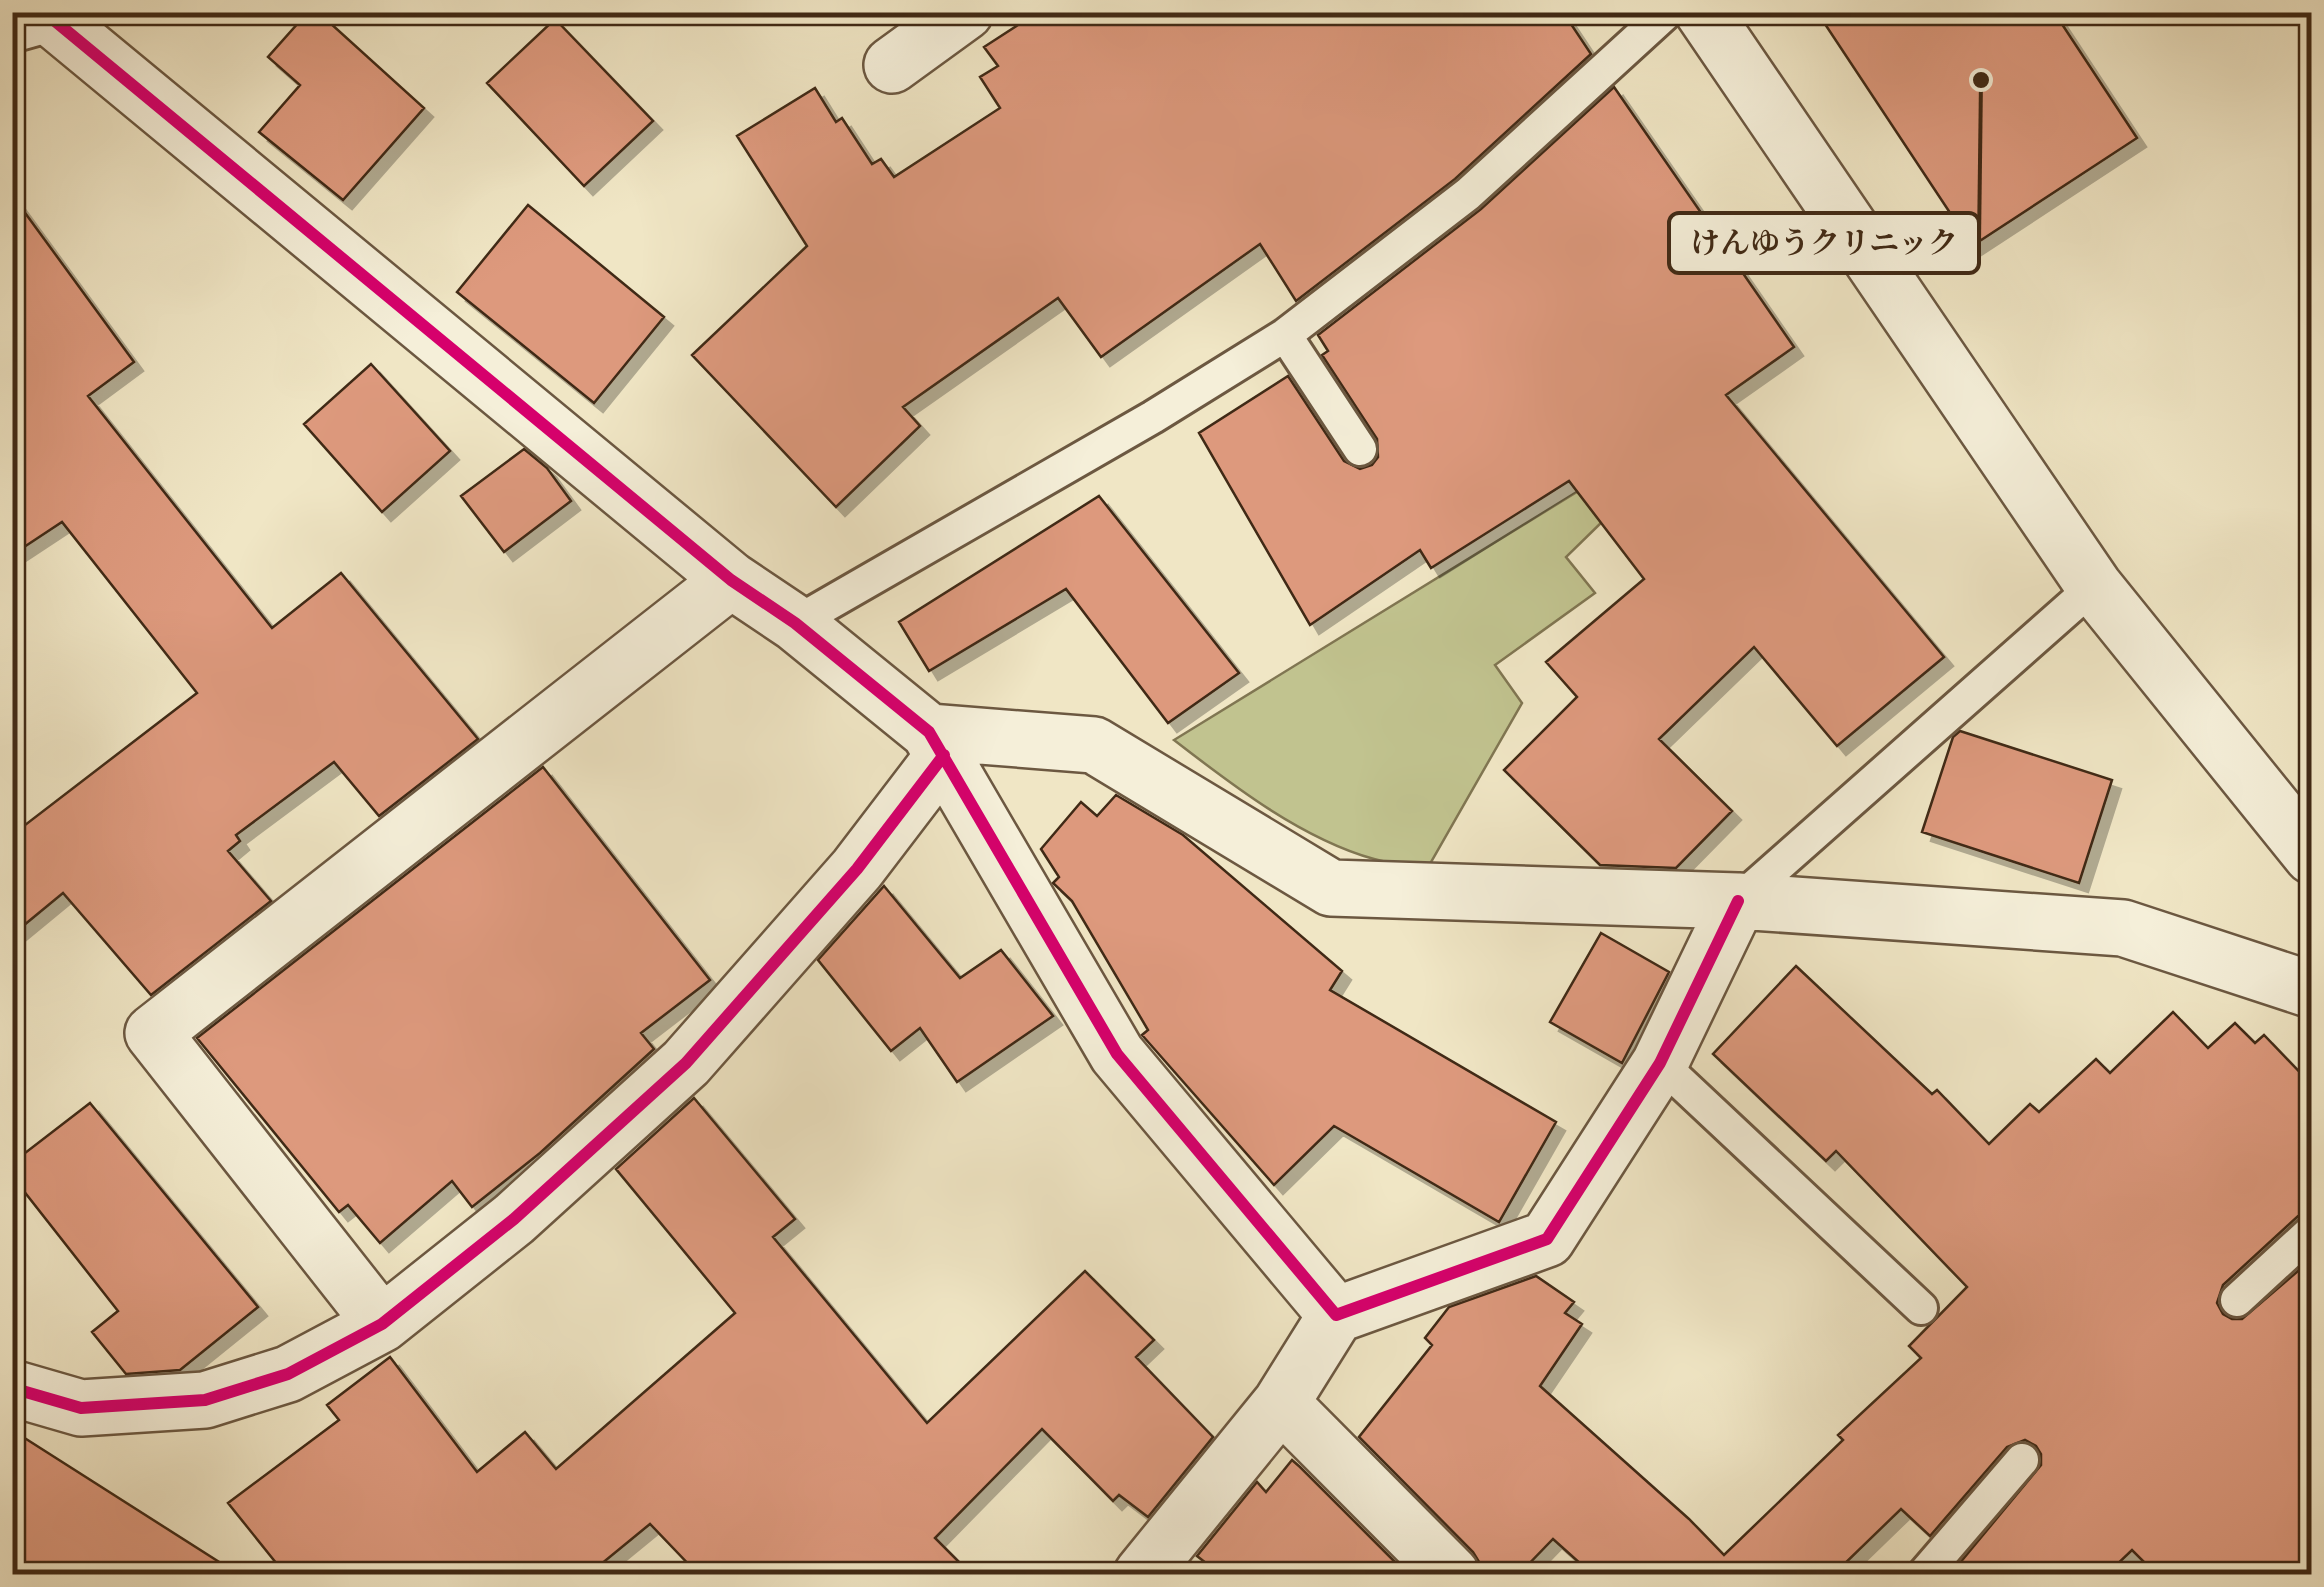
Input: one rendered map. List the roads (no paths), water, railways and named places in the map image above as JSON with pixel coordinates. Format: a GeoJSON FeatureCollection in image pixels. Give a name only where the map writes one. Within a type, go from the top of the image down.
{"type":"FeatureCollection","features":[{"type":"Feature","properties":{"kind":"street"},"geometry":{"type":"LineString","coordinates":[[892,65],[964,12]]}},
{"type":"Feature","properties":{"kind":"street"},"geometry":{"type":"LineString","coordinates":[[1703,12],[2094,586],[2312,856]]}},
{"type":"Feature","properties":{"kind":"street"},"geometry":{"type":"LineString","coordinates":[[38,24],[731,580],[795,623],[936,744],[1117,1054],[1336,1315]]}},
{"type":"Feature","properties":{"kind":"street"},"geometry":{"type":"LineString","coordinates":[[382,1324],[153,1034],[731,580]]}},
{"type":"Feature","properties":{"kind":"street"},"geometry":{"type":"LineString","coordinates":[[12,1388],[80,1408],[205,1400],[288,1374],[382,1324],[514,1220],[686,1063],[857,868],[936,744]]}},
{"type":"Feature","properties":{"kind":"street"},"geometry":{"type":"LineString","coordinates":[[936,744],[1094,745],[1331,888],[1738,901],[2123,928],[2312,990]]}},
{"type":"Feature","properties":{"kind":"street"},"geometry":{"type":"LineString","coordinates":[[1142,1574],[1281,1404],[1336,1315],[1547,1239],[1660,1063],[1738,901]]}},
{"type":"Feature","properties":{"kind":"street"},"geometry":{"type":"LineString","coordinates":[[1281,1404],[1450,1574]]}},
{"type":"Feature","properties":{"kind":"lane"},"geometry":{"type":"LineString","coordinates":[[795,623],[1153,417],[1286,335],[1468,194],[1667,12]]}},
{"type":"Feature","properties":{"kind":"lane"},"geometry":{"type":"LineString","coordinates":[[1286,335],[1360,449]]}},
{"type":"Feature","properties":{"kind":"lane"},"geometry":{"type":"LineString","coordinates":[[1738,901],[2094,586]]}},
{"type":"Feature","properties":{"kind":"lane"},"geometry":{"type":"LineString","coordinates":[[1660,1063],[1921,1308]]}},
{"type":"Feature","properties":{"kind":"lane"},"geometry":{"type":"LineString","coordinates":[[2237,1300],[2312,1230]]}},
{"type":"Feature","properties":{"kind":"lane"},"geometry":{"type":"LineString","coordinates":[[1924,1574],[2022,1460]]}},
{"type":"Feature","properties":{"kind":"place","name":"けんゆうクリニック"},"geometry":{"type":"Point","coordinates":[1981,80]}}]}
